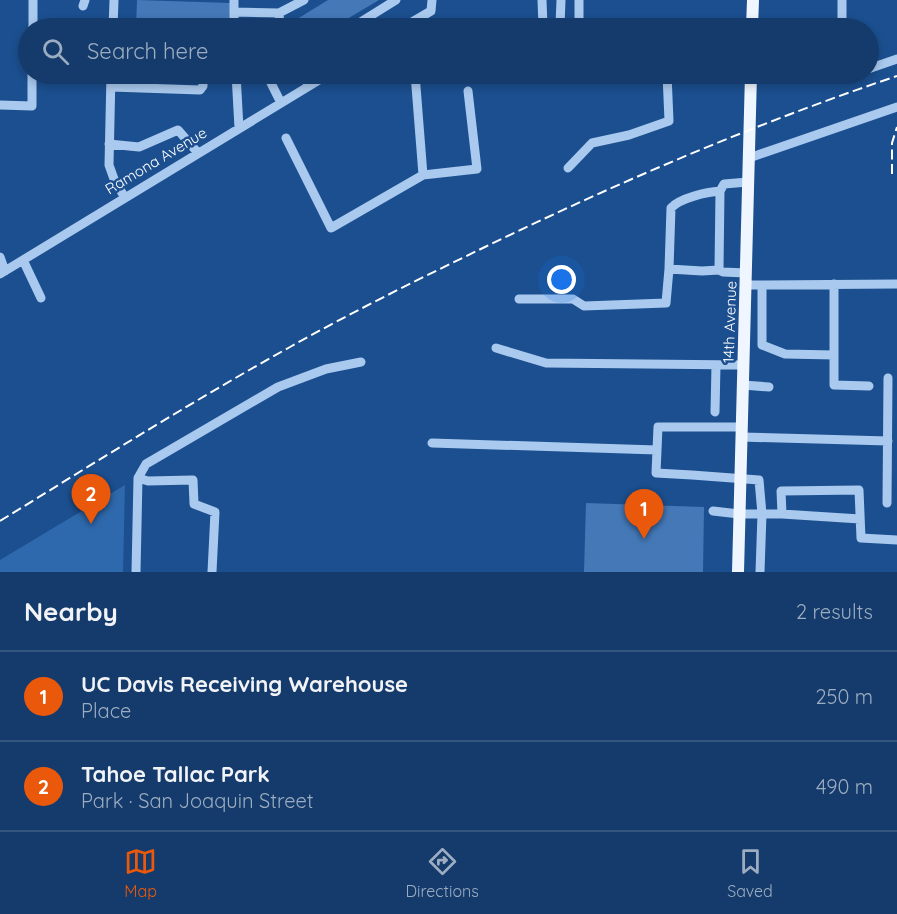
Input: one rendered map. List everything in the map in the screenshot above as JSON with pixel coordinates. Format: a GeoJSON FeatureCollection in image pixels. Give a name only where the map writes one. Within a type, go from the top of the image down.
{"type":"FeatureCollection","features":[{"type":"Feature","properties":{"kind":"main road"},"geometry":{"type":"LineString","coordinates":[[752,18],[753,0]]}},
{"type":"Feature","properties":{"kind":"main road","name":"14th Avenue"},"geometry":{"type":"LineString","coordinates":[[738,572],[751,84]]}},
{"type":"Feature","properties":{"kind":"street"},"geometry":{"type":"LineString","coordinates":[[33,0],[33,18]]}},
{"type":"Feature","properties":{"kind":"street"},"geometry":{"type":"LineString","coordinates":[[113,18],[114,0]]}},
{"type":"Feature","properties":{"kind":"street"},"geometry":{"type":"LineString","coordinates":[[234,0],[234,18]]}},
{"type":"Feature","properties":{"kind":"street"},"geometry":{"type":"LineString","coordinates":[[234,12],[279,13],[292,4],[304,0]]}},
{"type":"Feature","properties":{"kind":"street"},"geometry":{"type":"LineString","coordinates":[[367,18],[396,0]]}},
{"type":"Feature","properties":{"kind":"street"},"geometry":{"type":"LineString","coordinates":[[420,18],[431,11],[432,0]]}},
{"type":"Feature","properties":{"kind":"street"},"geometry":{"type":"LineString","coordinates":[[541,0],[542,18]]}},
{"type":"Feature","properties":{"kind":"street"},"geometry":{"type":"LineString","coordinates":[[560,18],[561,0]]}},
{"type":"Feature","properties":{"kind":"street"},"geometry":{"type":"LineString","coordinates":[[579,0],[579,18]]}},
{"type":"Feature","properties":{"kind":"street"},"geometry":{"type":"LineString","coordinates":[[279,13],[279,18]]}},
{"type":"Feature","properties":{"kind":"street"},"geometry":{"type":"LineString","coordinates":[[879,65],[897,59]]}},
{"type":"Feature","properties":{"kind":"street"},"geometry":{"type":"LineString","coordinates":[[0,105],[32,106],[32,84]]}},
{"type":"Feature","properties":{"kind":"street"},"geometry":{"type":"LineString","coordinates":[[111,84],[109,165],[125,198]]}},
{"type":"Feature","properties":{"kind":"street"},"geometry":{"type":"LineString","coordinates":[[147,84],[200,90],[203,84]]}},
{"type":"Feature","properties":{"kind":"street"},"geometry":{"type":"LineString","coordinates":[[236,84],[239,128]]}},
{"type":"Feature","properties":{"kind":"street"},"geometry":{"type":"LineString","coordinates":[[270,84],[280,103]]}},
{"type":"Feature","properties":{"kind":"street","name":"Ramona Avenue"},"geometry":{"type":"LineString","coordinates":[[3,273],[312,84]]}},
{"type":"Feature","properties":{"kind":"street"},"geometry":{"type":"LineString","coordinates":[[416,84],[423,175]]}},
{"type":"Feature","properties":{"kind":"street"},"geometry":{"type":"LineString","coordinates":[[568,168],[592,143],[629,135],[669,121],[667,84]]}},
{"type":"Feature","properties":{"kind":"street"},"geometry":{"type":"LineString","coordinates":[[286,138],[331,228],[423,175],[477,169],[468,91]]}},
{"type":"Feature","properties":{"kind":"street"},"geometry":{"type":"LineString","coordinates":[[749,158],[897,107]]}},
{"type":"Feature","properties":{"kind":"street"},"geometry":{"type":"LineString","coordinates":[[109,144],[139,147],[177,130],[198,153]]}},
{"type":"Feature","properties":{"kind":"street"},"geometry":{"type":"LineString","coordinates":[[719,270],[720,191],[724,184],[748,183]]}},
{"type":"Feature","properties":{"kind":"street"},"geometry":{"type":"LineString","coordinates":[[519,298],[573,299],[584,306],[666,303],[671,208],[678,202],[720,191]]}},
{"type":"Feature","properties":{"kind":"street"},"geometry":{"type":"LineString","coordinates":[[2,256],[3,273]]}},
{"type":"Feature","properties":{"kind":"street"},"geometry":{"type":"LineString","coordinates":[[23,260],[41,298]]}},
{"type":"Feature","properties":{"kind":"street"},"geometry":{"type":"LineString","coordinates":[[669,269],[719,270],[762,285],[897,284]]}},
{"type":"Feature","properties":{"kind":"street"},"geometry":{"type":"LineString","coordinates":[[834,284],[834,385],[869,386]]}},
{"type":"Feature","properties":{"kind":"street"},"geometry":{"type":"LineString","coordinates":[[762,285],[762,345],[785,354],[834,355]]}},
{"type":"Feature","properties":{"kind":"street"},"geometry":{"type":"LineString","coordinates":[[496,348],[546,363],[744,365]]}},
{"type":"Feature","properties":{"kind":"street"},"geometry":{"type":"LineString","coordinates":[[136,572],[138,478],[146,464],[278,387],[326,369],[361,362]]}},
{"type":"Feature","properties":{"kind":"street"},"geometry":{"type":"LineString","coordinates":[[715,412],[716,365]]}},
{"type":"Feature","properties":{"kind":"street"},"geometry":{"type":"LineString","coordinates":[[887,503],[888,378]]}},
{"type":"Feature","properties":{"kind":"street"},"geometry":{"type":"LineString","coordinates":[[743,385],[769,387]]}},
{"type":"Feature","properties":{"kind":"street"},"geometry":{"type":"LineString","coordinates":[[760,572],[762,514],[759,480],[656,473],[658,427],[888,441]]}},
{"type":"Feature","properties":{"kind":"street"},"geometry":{"type":"LineString","coordinates":[[432,443],[657,450]]}},
{"type":"Feature","properties":{"kind":"street"},"geometry":{"type":"LineString","coordinates":[[138,478],[148,481],[193,480],[194,504],[215,512],[212,572]]}},
{"type":"Feature","properties":{"kind":"street"},"geometry":{"type":"LineString","coordinates":[[782,514],[781,491],[859,490],[861,538],[897,540]]}},
{"type":"Feature","properties":{"kind":"street"},"geometry":{"type":"LineString","coordinates":[[713,511],[860,519]]}},
{"type":"Feature","properties":{"kind":"shaded area"},"geometry":{"type":"Polygon","coordinates":[[[125,485],[123,572],[0,572],[0,560],[125,485]]]}},
{"type":"Feature","properties":{"kind":"building"},"geometry":{"type":"Polygon","coordinates":[[[137,0],[231,3],[230,18],[136,18],[137,0]]]}},
{"type":"Feature","properties":{"kind":"building"},"geometry":{"type":"Polygon","coordinates":[[[328,0],[379,0],[349,18],[299,18],[328,0]]]}},
{"type":"Feature","properties":{"kind":"building"},"geometry":{"type":"Polygon","coordinates":[[[586,503],[704,507],[703,572],[584,572],[586,503]]]}},
{"type":"Feature","properties":{"kind":"railway"},"geometry":{"type":"LineString","coordinates":[[879,82],[897,76]]}},
{"type":"Feature","properties":{"kind":"railway"},"geometry":{"type":"LineString","coordinates":[[0,521],[253,368],[413,283],[537,222],[639,176],[741,133],[874,84]]}},
{"type":"Feature","properties":{"kind":"railway"},"geometry":{"type":"LineString","coordinates":[[892,174],[892,143],[897,127]]}},
{"type":"Feature","properties":{"kind":"place","name":"Tahoe Tallac Park"},"geometry":{"type":"Point","coordinates":[91,524]}},
{"type":"Feature","properties":{"kind":"place","name":"UC Davis Receiving Warehouse"},"geometry":{"type":"Point","coordinates":[644,539]}}]}
